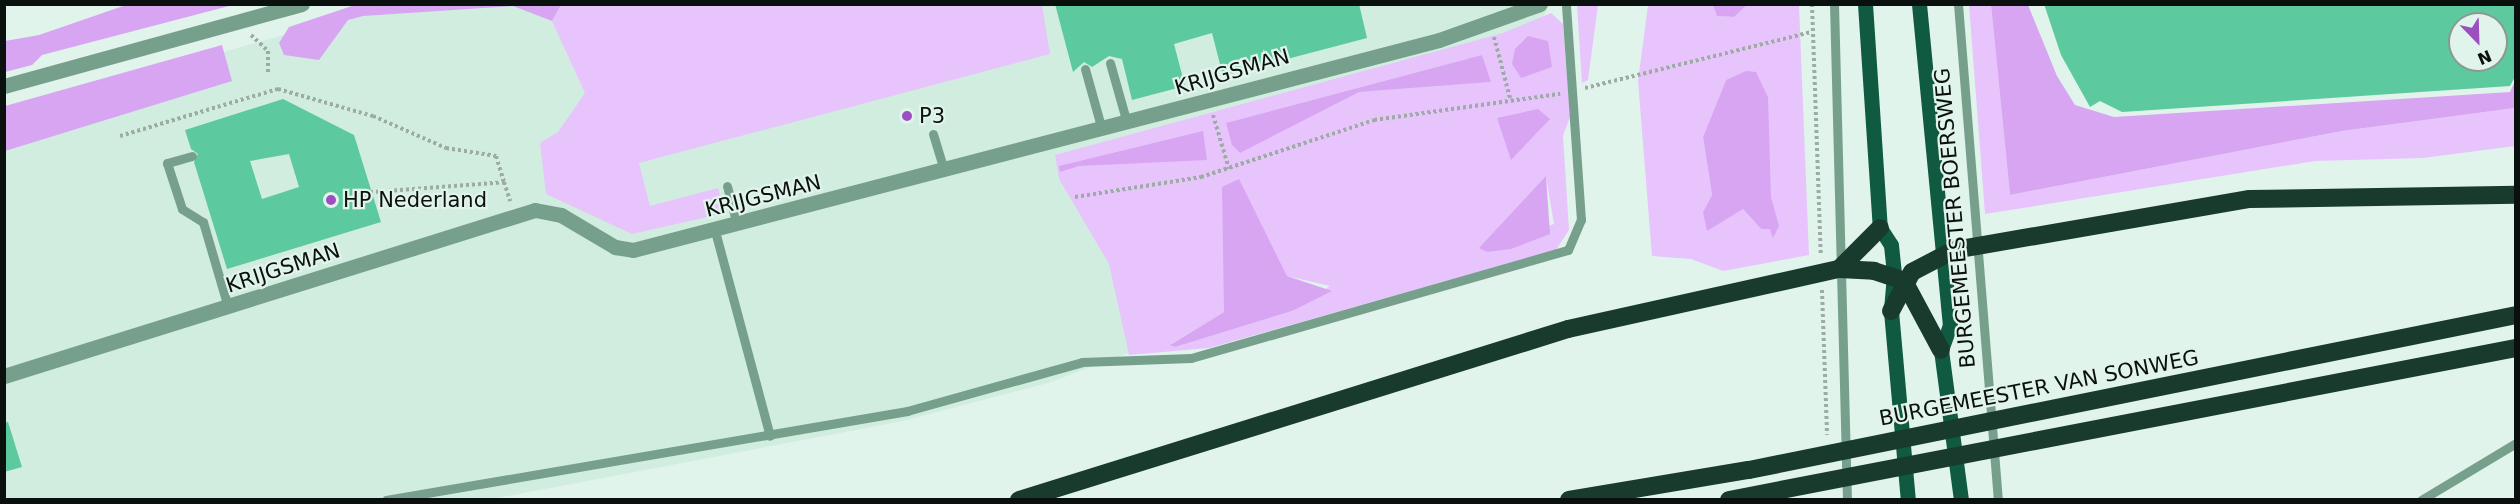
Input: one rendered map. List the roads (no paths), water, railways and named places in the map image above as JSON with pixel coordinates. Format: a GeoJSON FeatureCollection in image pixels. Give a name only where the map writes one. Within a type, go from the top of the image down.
{"type":"FeatureCollection","features":[{"type":"Feature","properties":{"kind":"highway"},"geometry":{"type":"LineString","coordinates":[[1019,500],[1568,329],[1830,270],[1899,278],[1943,252],[2250,199],[2516,195]]}},
{"type":"Feature","properties":{"kind":"highway"},"geometry":{"type":"LineString","coordinates":[[1830,270],[1880,228]]}},
{"type":"Feature","properties":{"kind":"highway"},"geometry":{"type":"LineString","coordinates":[[1891,311],[1899,278]]}},
{"type":"Feature","properties":{"kind":"highway"},"geometry":{"type":"LineString","coordinates":[[1899,278],[1941,350]]}},
{"type":"Feature","properties":{"kind":"highway","name":"BURGEMEESTER VAN SONWEG"},"geometry":{"type":"LineString","coordinates":[[1569,500],[1749,470],[2079,400],[2516,315]]}},
{"type":"Feature","properties":{"kind":"highway"},"geometry":{"type":"LineString","coordinates":[[1729,500],[2516,348]]}},
{"type":"Feature","properties":{"kind":"main road"},"geometry":{"type":"LineString","coordinates":[[1865,4],[1880,228],[1891,245],[1899,278]]}},
{"type":"Feature","properties":{"kind":"main road","name":"BURGEMEESTER BOERSWEG"},"geometry":{"type":"LineString","coordinates":[[1919,4],[1925,108],[1940,195],[1950,325],[1941,350],[1961,500]]}},
{"type":"Feature","properties":{"kind":"main road"},"geometry":{"type":"LineString","coordinates":[[1891,311],[1908,500]]}},
{"type":"Feature","properties":{"kind":"street"},"geometry":{"type":"LineString","coordinates":[[4,86],[302,4]]}},
{"type":"Feature","properties":{"kind":"street","name":"KRIJGSMAN"},"geometry":{"type":"LineString","coordinates":[[4,376],[535,210],[561,215],[615,247],[633,250],[715,231],[1102,130],[1490,25],[1540,4]]}},
{"type":"Feature","properties":{"kind":"lane"},"geometry":{"type":"LineString","coordinates":[[386,500],[907,411],[1082,362],[1191,358],[1568,250],[1581,220],[1574,91],[1566,4]]}},
{"type":"Feature","properties":{"kind":"lane"},"geometry":{"type":"LineString","coordinates":[[1833,4],[1830,270],[1847,500]]}},
{"type":"Feature","properties":{"kind":"lane","name":"BURGEMEESTER BOERSWEG"},"geometry":{"type":"LineString","coordinates":[[1958,4],[1998,500]]}},
{"type":"Feature","properties":{"kind":"lane"},"geometry":{"type":"LineString","coordinates":[[1110,63],[1127,123]]}},
{"type":"Feature","properties":{"kind":"lane"},"geometry":{"type":"LineString","coordinates":[[1085,69],[1102,130]]}},
{"type":"Feature","properties":{"kind":"lane"},"geometry":{"type":"LineString","coordinates":[[933,134],[944,171]]}},
{"type":"Feature","properties":{"kind":"lane"},"geometry":{"type":"LineString","coordinates":[[192,156],[167,163],[182,209],[202,222],[228,307]]}},
{"type":"Feature","properties":{"kind":"lane"},"geometry":{"type":"LineString","coordinates":[[727,186],[737,225]]}},
{"type":"Feature","properties":{"kind":"lane"},"geometry":{"type":"LineString","coordinates":[[715,231],[770,435]]}},
{"type":"Feature","properties":{"kind":"lane"},"geometry":{"type":"LineString","coordinates":[[2421,500],[2516,443]]}},
{"type":"Feature","properties":{"kind":"place","name":"P3"},"geometry":{"type":"Point","coordinates":[907,116]}},
{"type":"Feature","properties":{"kind":"place","name":"HP Nederland"},"geometry":{"type":"Point","coordinates":[331,200]}}]}
